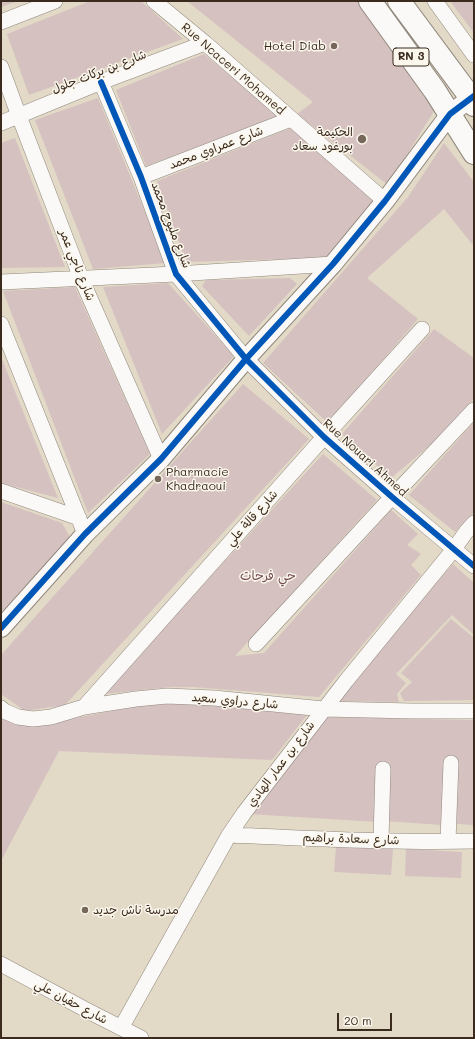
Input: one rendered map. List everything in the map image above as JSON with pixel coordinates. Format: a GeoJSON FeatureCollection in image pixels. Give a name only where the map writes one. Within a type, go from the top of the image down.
{"type":"FeatureCollection","features":[{"type":"Feature","properties":{"kind":"main road","name":"RN 3"},"geometry":{"type":"LineString","coordinates":[[370,1],[436,91],[474,153]]}},
{"type":"Feature","properties":{"kind":"main road","name":"RN 3"},"geometry":{"type":"LineString","coordinates":[[399,1],[473,100]]}},
{"type":"Feature","properties":{"kind":"street"},"geometry":{"type":"LineString","coordinates":[[1,22],[55,1]]}},
{"type":"Feature","properties":{"kind":"street","name":"Rue Ncaceri Mohamed"},"geometry":{"type":"LineString","coordinates":[[154,1],[205,43],[385,201]]}},
{"type":"Feature","properties":{"kind":"street"},"geometry":{"type":"LineString","coordinates":[[435,1],[474,55]]}},
{"type":"Feature","properties":{"kind":"street","name":"شارع بن بركات جلول"},"geometry":{"type":"LineString","coordinates":[[1,123],[101,82],[205,43]]}},
{"type":"Feature","properties":{"kind":"street","name":"شارع ناجي عمر"},"geometry":{"type":"LineString","coordinates":[[1,67],[81,278],[161,459]]}},
{"type":"Feature","properties":{"kind":"street","name":"شارع مليوح محمد"},"geometry":{"type":"LineString","coordinates":[[101,82],[141,178],[176,274],[246,360]]}},
{"type":"Feature","properties":{"kind":"street"},"geometry":{"type":"LineString","coordinates":[[1,628],[82,526],[161,459],[246,360],[333,264],[385,201],[450,114],[473,100]]}},
{"type":"Feature","properties":{"kind":"street","name":"شارع عمراوي محمد"},"geometry":{"type":"LineString","coordinates":[[141,178],[292,119]]}},
{"type":"Feature","properties":{"kind":"street"},"geometry":{"type":"LineString","coordinates":[[1,282],[176,274],[333,264]]}},
{"type":"Feature","properties":{"kind":"street"},"geometry":{"type":"LineString","coordinates":[[1,324],[82,526]]}},
{"type":"Feature","properties":{"kind":"street","name":"شارع قالة علي"},"geometry":{"type":"LineString","coordinates":[[84,707],[422,329]]}},
{"type":"Feature","properties":{"kind":"street","name":"Rue Nouari Ahmed"},"geometry":{"type":"LineString","coordinates":[[246,360],[324,437],[474,566]]}},
{"type":"Feature","properties":{"kind":"street"},"geometry":{"type":"LineString","coordinates":[[256,644],[474,410]]}},
{"type":"Feature","properties":{"kind":"street"},"geometry":{"type":"LineString","coordinates":[[1,491],[82,526]]}},
{"type":"Feature","properties":{"kind":"street","name":"شارع بن عمار الهادي"},"geometry":{"type":"LineString","coordinates":[[121,1028],[229,835],[244,813],[323,709],[474,524]]}},
{"type":"Feature","properties":{"kind":"street","name":"شارع دراوي سعيد"},"geometry":{"type":"LineString","coordinates":[[1,708],[4,711],[18,717],[33,719],[51,717],[84,707],[167,696],[214,698],[323,709],[474,711]]}},
{"type":"Feature","properties":{"kind":"street"},"geometry":{"type":"LineString","coordinates":[[448,841],[452,763]]}},
{"type":"Feature","properties":{"kind":"street"},"geometry":{"type":"LineString","coordinates":[[381,840],[382,769]]}},
{"type":"Feature","properties":{"kind":"street","name":"شارع سعادة براهيم"},"geometry":{"type":"LineString","coordinates":[[229,835],[381,840],[474,840]]}},
{"type":"Feature","properties":{"kind":"street","name":"شارع حفيان علي"},"geometry":{"type":"LineString","coordinates":[[1,964],[85,1010],[141,1038]]}},
{"type":"Feature","properties":{"kind":"building"},"geometry":{"type":"Polygon","coordinates":[[[1,1],[19,1],[1,7],[1,1]]]}},
{"type":"Feature","properties":{"kind":"building"},"geometry":{"type":"Polygon","coordinates":[[[90,1],[141,1],[183,39],[29,95],[7,34],[90,1]]]}},
{"type":"Feature","properties":{"kind":"building"},"geometry":{"type":"Polygon","coordinates":[[[187,1],[360,1],[436,108],[388,185],[297,114],[313,102],[187,1]]]}},
{"type":"Feature","properties":{"kind":"building"},"geometry":{"type":"Polygon","coordinates":[[[450,1],[474,1],[474,33],[450,1]]]}},
{"type":"Feature","properties":{"kind":"building"},"geometry":{"type":"Polygon","coordinates":[[[204,54],[279,116],[146,166],[116,90],[204,54]]]}},
{"type":"Feature","properties":{"kind":"building"},"geometry":{"type":"Polygon","coordinates":[[[98,98],[166,263],[93,269],[35,120],[98,98]]]}},
{"type":"Feature","properties":{"kind":"building"},"geometry":{"type":"Polygon","coordinates":[[[291,128],[374,200],[326,258],[186,262],[157,181],[291,128]]]}},
{"type":"Feature","properties":{"kind":"building"},"geometry":{"type":"Polygon","coordinates":[[[15,138],[65,267],[1,268],[1,143],[15,138]]]}},
{"type":"Feature","properties":{"kind":"building"},"geometry":{"type":"Polygon","coordinates":[[[444,143],[474,182],[474,242],[472,244],[444,209],[367,278],[418,319],[328,423],[263,363],[408,197],[444,143]]]}},
{"type":"Feature","properties":{"kind":"building"},"geometry":{"type":"Polygon","coordinates":[[[290,278],[297,284],[249,336],[202,286],[206,280],[290,278]]]}},
{"type":"Feature","properties":{"kind":"building"},"geometry":{"type":"Polygon","coordinates":[[[168,283],[234,356],[162,434],[103,287],[168,283]]]}},
{"type":"Feature","properties":{"kind":"building"},"geometry":{"type":"Polygon","coordinates":[[[75,287],[150,454],[88,513],[3,291],[75,287]]]}},
{"type":"Feature","properties":{"kind":"building"},"geometry":{"type":"Polygon","coordinates":[[[434,329],[474,358],[474,398],[439,438],[391,478],[342,434],[434,329]]]}},
{"type":"Feature","properties":{"kind":"building"},"geometry":{"type":"Polygon","coordinates":[[[1,357],[58,498],[1,483],[1,357]]]}},
{"type":"Feature","properties":{"kind":"building"},"geometry":{"type":"Polygon","coordinates":[[[243,384],[309,439],[65,705],[25,711],[1,694],[1,655],[243,384]]]}},
{"type":"Feature","properties":{"kind":"building"},"geometry":{"type":"Polygon","coordinates":[[[474,422],[474,512],[455,532],[409,495],[474,422]]]}},
{"type":"Feature","properties":{"kind":"building"},"geometry":{"type":"Polygon","coordinates":[[[323,454],[377,500],[235,656],[264,653],[391,510],[418,534],[407,545],[421,554],[411,565],[421,575],[319,697],[193,687],[172,687],[103,694],[323,454]]]}},
{"type":"Feature","properties":{"kind":"building"},"geometry":{"type":"Polygon","coordinates":[[[1,502],[62,523],[70,537],[4,611],[1,609],[1,502]]]}},
{"type":"Feature","properties":{"kind":"building"},"geometry":{"type":"Polygon","coordinates":[[[453,564],[474,583],[474,635],[452,615],[396,674],[406,683],[397,694],[399,702],[334,701],[453,564]]]}},
{"type":"Feature","properties":{"kind":"building"},"geometry":{"type":"Polygon","coordinates":[[[451,619],[474,638],[474,700],[404,701],[400,693],[412,682],[401,673],[451,619]]]}},
{"type":"Feature","properties":{"kind":"building"},"geometry":{"type":"Polygon","coordinates":[[[175,699],[310,711],[272,760],[59,751],[1,861],[1,718],[33,726],[175,699]]]}},
{"type":"Feature","properties":{"kind":"building"},"geometry":{"type":"Polygon","coordinates":[[[326,717],[474,720],[474,825],[457,824],[456,758],[442,825],[385,821],[386,763],[379,762],[378,822],[249,814],[326,717]]]}},
{"type":"Feature","properties":{"kind":"building"},"geometry":{"type":"Polygon","coordinates":[[[336,847],[393,849],[391,875],[334,872],[336,847]]]}},
{"type":"Feature","properties":{"kind":"building"},"geometry":{"type":"Polygon","coordinates":[[[406,849],[462,852],[461,878],[405,876],[406,849]]]}},
{"type":"Feature","properties":{"kind":"cycle path"},"geometry":{"type":"LineString","coordinates":[[101,82],[141,177],[176,274],[246,359],[324,437],[474,566]]}},
{"type":"Feature","properties":{"kind":"cycle path"},"geometry":{"type":"LineString","coordinates":[[1,628],[85,534],[161,459],[246,359],[333,264],[385,201],[450,114],[474,96]]}},
{"type":"Feature","properties":{"kind":"place","name":"Hotel Diab"},"geometry":{"type":"Point","coordinates":[334,46]}},
{"type":"Feature","properties":{"kind":"place","name":"الحكيمة بورغود سعاد"},"geometry":{"type":"Point","coordinates":[362,139]}},
{"type":"Feature","properties":{"kind":"place","name":"Pharmacie Khadraoui"},"geometry":{"type":"Point","coordinates":[158,479]}},
{"type":"Feature","properties":{"kind":"place","name":"مدرسة ناش جديد"},"geometry":{"type":"Point","coordinates":[85,910]}},
{"type":"Feature","properties":{"kind":"district","name":"حي فرحات"},"geometry":{"type":"Point","coordinates":[268,576]}}]}
